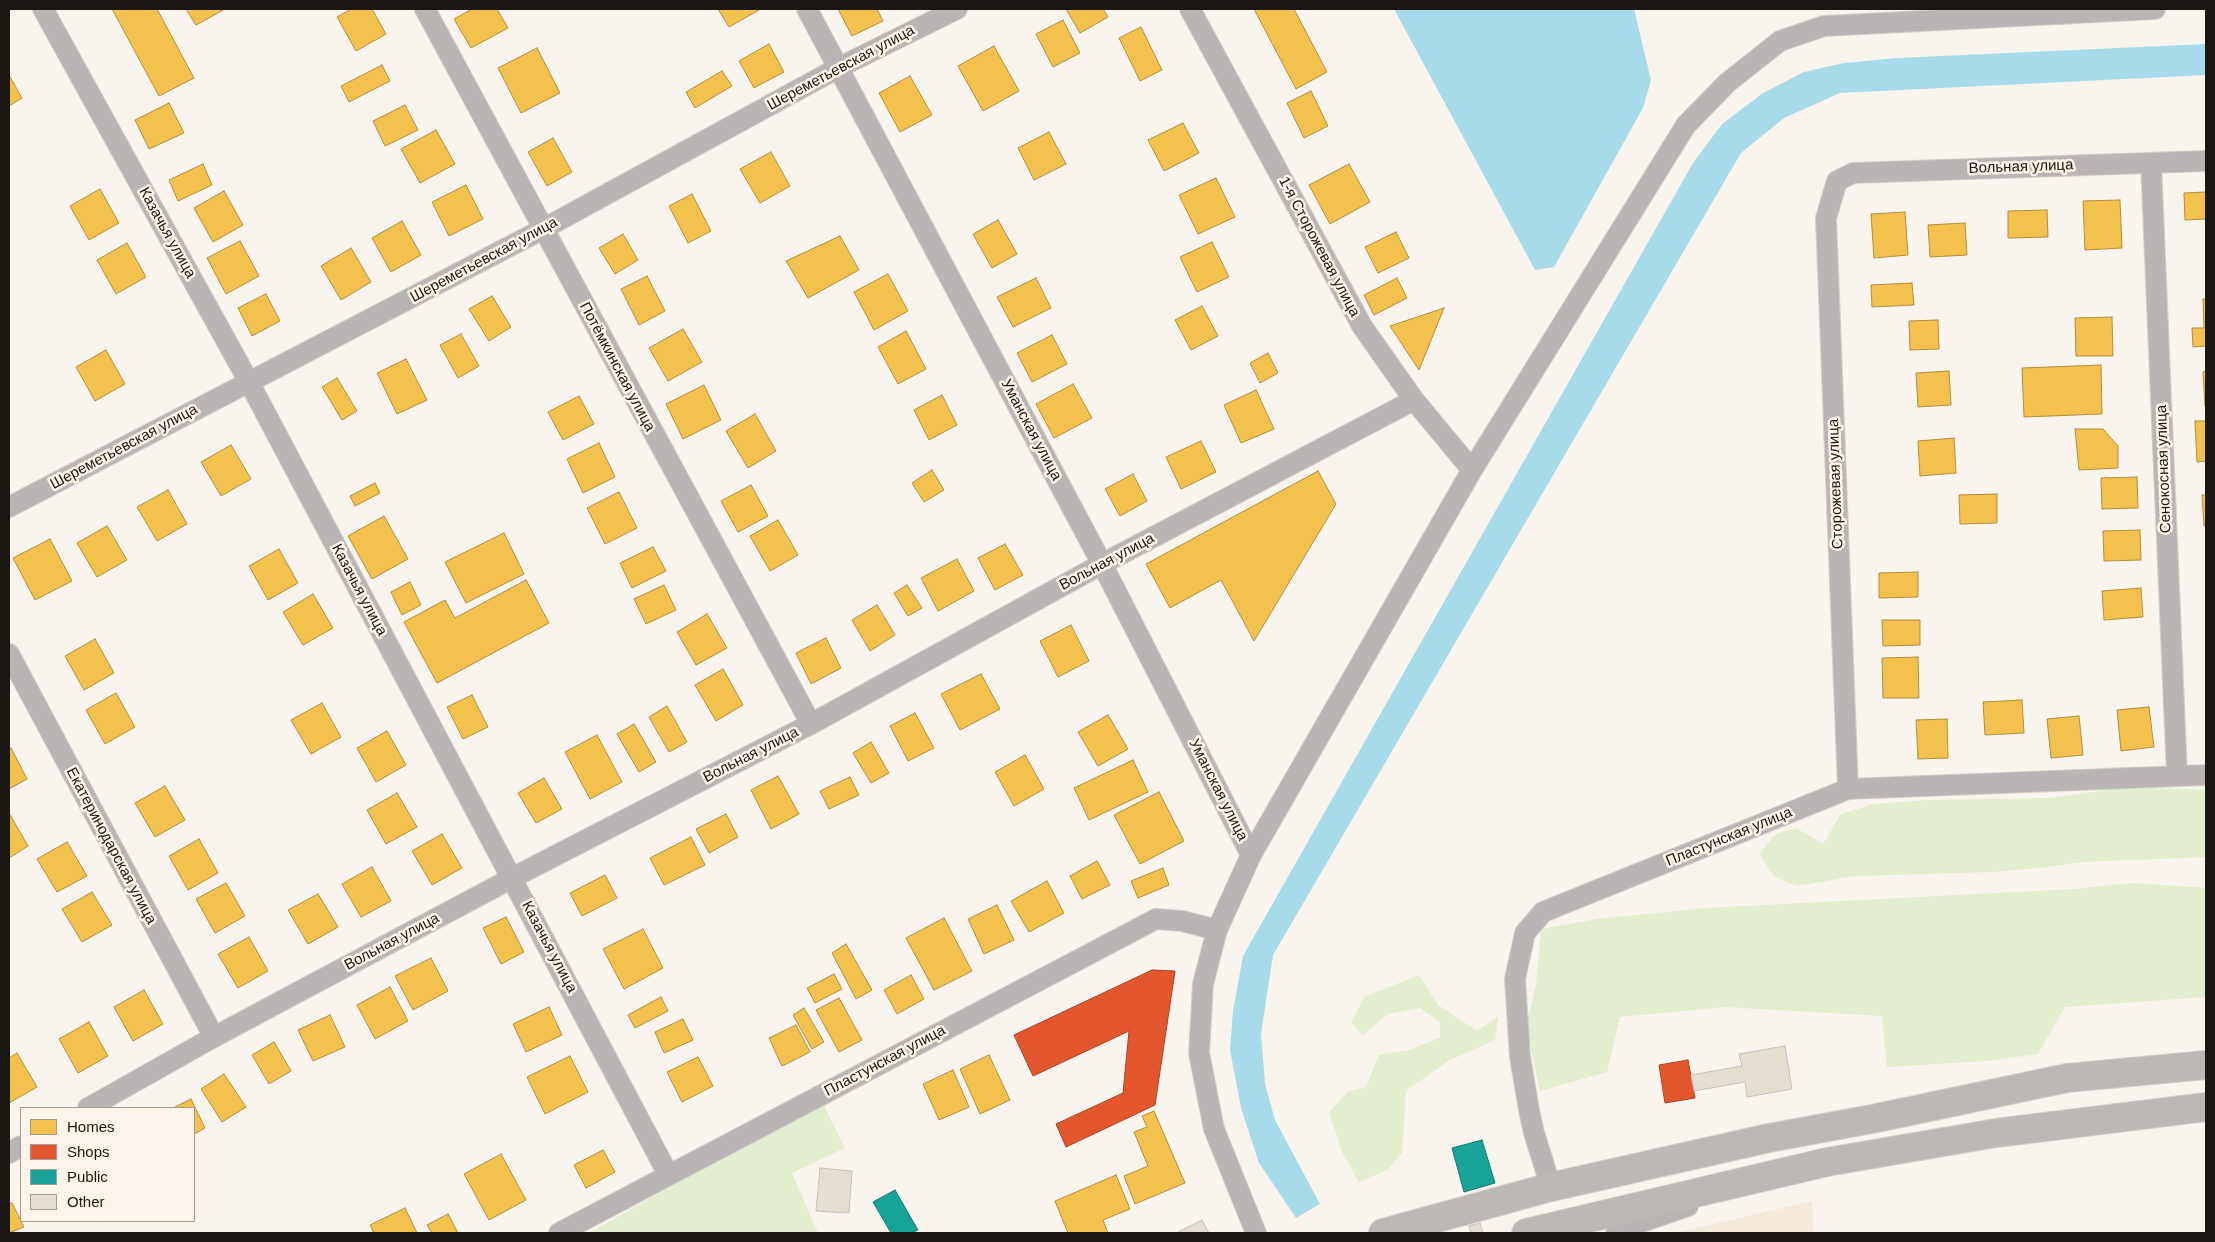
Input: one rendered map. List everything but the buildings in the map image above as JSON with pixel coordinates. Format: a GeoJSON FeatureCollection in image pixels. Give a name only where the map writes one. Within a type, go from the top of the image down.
{"type":"FeatureCollection","features":[{"type":"Feature","properties":{"kind":"main road"},"geometry":{"type":"LineString","coordinates":[[1383,1233],[1551,1187],[1769,1138],[1877,1118],[2067,1078],[2206,1065]]}},
{"type":"Feature","properties":{"kind":"main road"},"geometry":{"type":"LineString","coordinates":[[1526,1233],[1827,1162],[2046,1127],[2206,1107]]}},
{"type":"Feature","properties":{"kind":"street","name":"Казачья улица"},"geometry":{"type":"LineString","coordinates":[[43,9],[249,382],[668,1174]]}},
{"type":"Feature","properties":{"kind":"street","name":"Потёмкинская улица"},"geometry":{"type":"LineString","coordinates":[[425,9],[811,724]]}},
{"type":"Feature","properties":{"kind":"street","name":"Уманская улица"},"geometry":{"type":"LineString","coordinates":[[807,9],[1102,564],[1251,855]]}},
{"type":"Feature","properties":{"kind":"street","name":"Шереметьевская улица"},"geometry":{"type":"LineString","coordinates":[[9,507],[543,229],[838,68],[957,9]]}},
{"type":"Feature","properties":{"kind":"street","name":"1-я Сторожевая улица"},"geometry":{"type":"LineString","coordinates":[[1190,9],[1362,326],[1414,400],[1472,470]]}},
{"type":"Feature","properties":{"kind":"street"},"geometry":{"type":"LineString","coordinates":[[1256,1233],[1214,1129],[1199,1053],[1203,984],[1217,930],[1251,855],[1472,470],[1686,125],[1727,83],[1780,41],[1824,26],[2155,9]]}},
{"type":"Feature","properties":{"kind":"street","name":"Вольная улица"},"geometry":{"type":"LineString","coordinates":[[1837,181],[1852,173],[2206,161]]}},
{"type":"Feature","properties":{"kind":"street","name":"Сенокосная улица"},"geometry":{"type":"LineString","coordinates":[[2151,163],[2177,776]]}},
{"type":"Feature","properties":{"kind":"street","name":"Сторожевая улица"},"geometry":{"type":"LineString","coordinates":[[1837,181],[1826,218],[1848,789]]}},
{"type":"Feature","properties":{"kind":"street","name":"Вольная улица"},"geometry":{"type":"LineString","coordinates":[[90,1107],[214,1037],[512,878],[811,724],[1102,564],[1414,400]]}},
{"type":"Feature","properties":{"kind":"street","name":"Екатеринодарская улица"},"geometry":{"type":"LineString","coordinates":[[9,654],[214,1037]]}},
{"type":"Feature","properties":{"kind":"street","name":"Пластунская улица"},"geometry":{"type":"LineString","coordinates":[[1551,1187],[1534,1133],[1520,1057],[1515,978],[1525,933],[1543,912],[1848,789],[2206,775]]}},
{"type":"Feature","properties":{"kind":"street","name":"Пластунская улица"},"geometry":{"type":"LineString","coordinates":[[559,1233],[1156,918],[1182,921],[1217,930]]}},
{"type":"Feature","properties":{"kind":"street"},"geometry":{"type":"LineString","coordinates":[[9,1153],[20,1147]]}},
{"type":"Feature","properties":{"kind":"street"},"geometry":{"type":"LineString","coordinates":[[1616,1233],[1618,1230],[1689,1206],[1735,1184]]}},
{"type":"Feature","properties":{"kind":"shaded area"},"geometry":{"type":"Polygon","coordinates":[[[1812,1201],[1814,1233],[1675,1233],[1812,1201]]]}},
{"type":"Feature","properties":{"kind":"green space"},"geometry":{"type":"Polygon","coordinates":[[[2127,787],[2206,790],[2206,857],[2082,862],[1992,872],[1854,876],[1797,886],[1774,876],[1759,854],[1776,834],[1796,828],[1823,844],[1841,814],[1874,804],[1927,800],[2051,798],[2127,787]]]}},
{"type":"Feature","properties":{"kind":"green space"},"geometry":{"type":"Polygon","coordinates":[[[2131,883],[2206,888],[2206,997],[2065,1007],[2038,1054],[1986,1061],[1887,1067],[1882,1016],[1725,1007],[1620,1017],[1607,1072],[1540,1091],[1526,1026],[1536,985],[1541,929],[1597,919],[1706,908],[2074,889],[2131,883]]]}},
{"type":"Feature","properties":{"kind":"green space"},"geometry":{"type":"Polygon","coordinates":[[[1419,975],[1438,1005],[1477,1031],[1498,1017],[1495,1040],[1448,1061],[1406,1091],[1402,1153],[1387,1170],[1359,1182],[1343,1154],[1329,1112],[1349,1091],[1366,1087],[1379,1055],[1410,1050],[1440,1037],[1440,1022],[1420,1008],[1388,1014],[1363,1035],[1351,1023],[1364,997],[1419,975]]]}},
{"type":"Feature","properties":{"kind":"green space"},"geometry":{"type":"Polygon","coordinates":[[[822,1101],[845,1148],[792,1173],[818,1233],[589,1233],[822,1101]]]}},
{"type":"Feature","properties":{"kind":"water"},"geometry":{"type":"Polygon","coordinates":[[[1394,9],[1634,9],[1651,80],[1643,108],[1554,267],[1535,270],[1394,9]]]}},
{"type":"Feature","properties":{"kind":"water"},"geometry":{"type":"Polygon","coordinates":[[[2206,44],[2206,75],[1840,93],[1784,118],[1741,153],[1273,955],[1261,1034],[1265,1084],[1275,1120],[1320,1204],[1296,1218],[1259,1163],[1241,1108],[1230,1050],[1233,1011],[1243,956],[1693,163],[1722,124],[1763,93],[1804,72],[1844,63],[1897,58],[2206,44]]]}}]}
